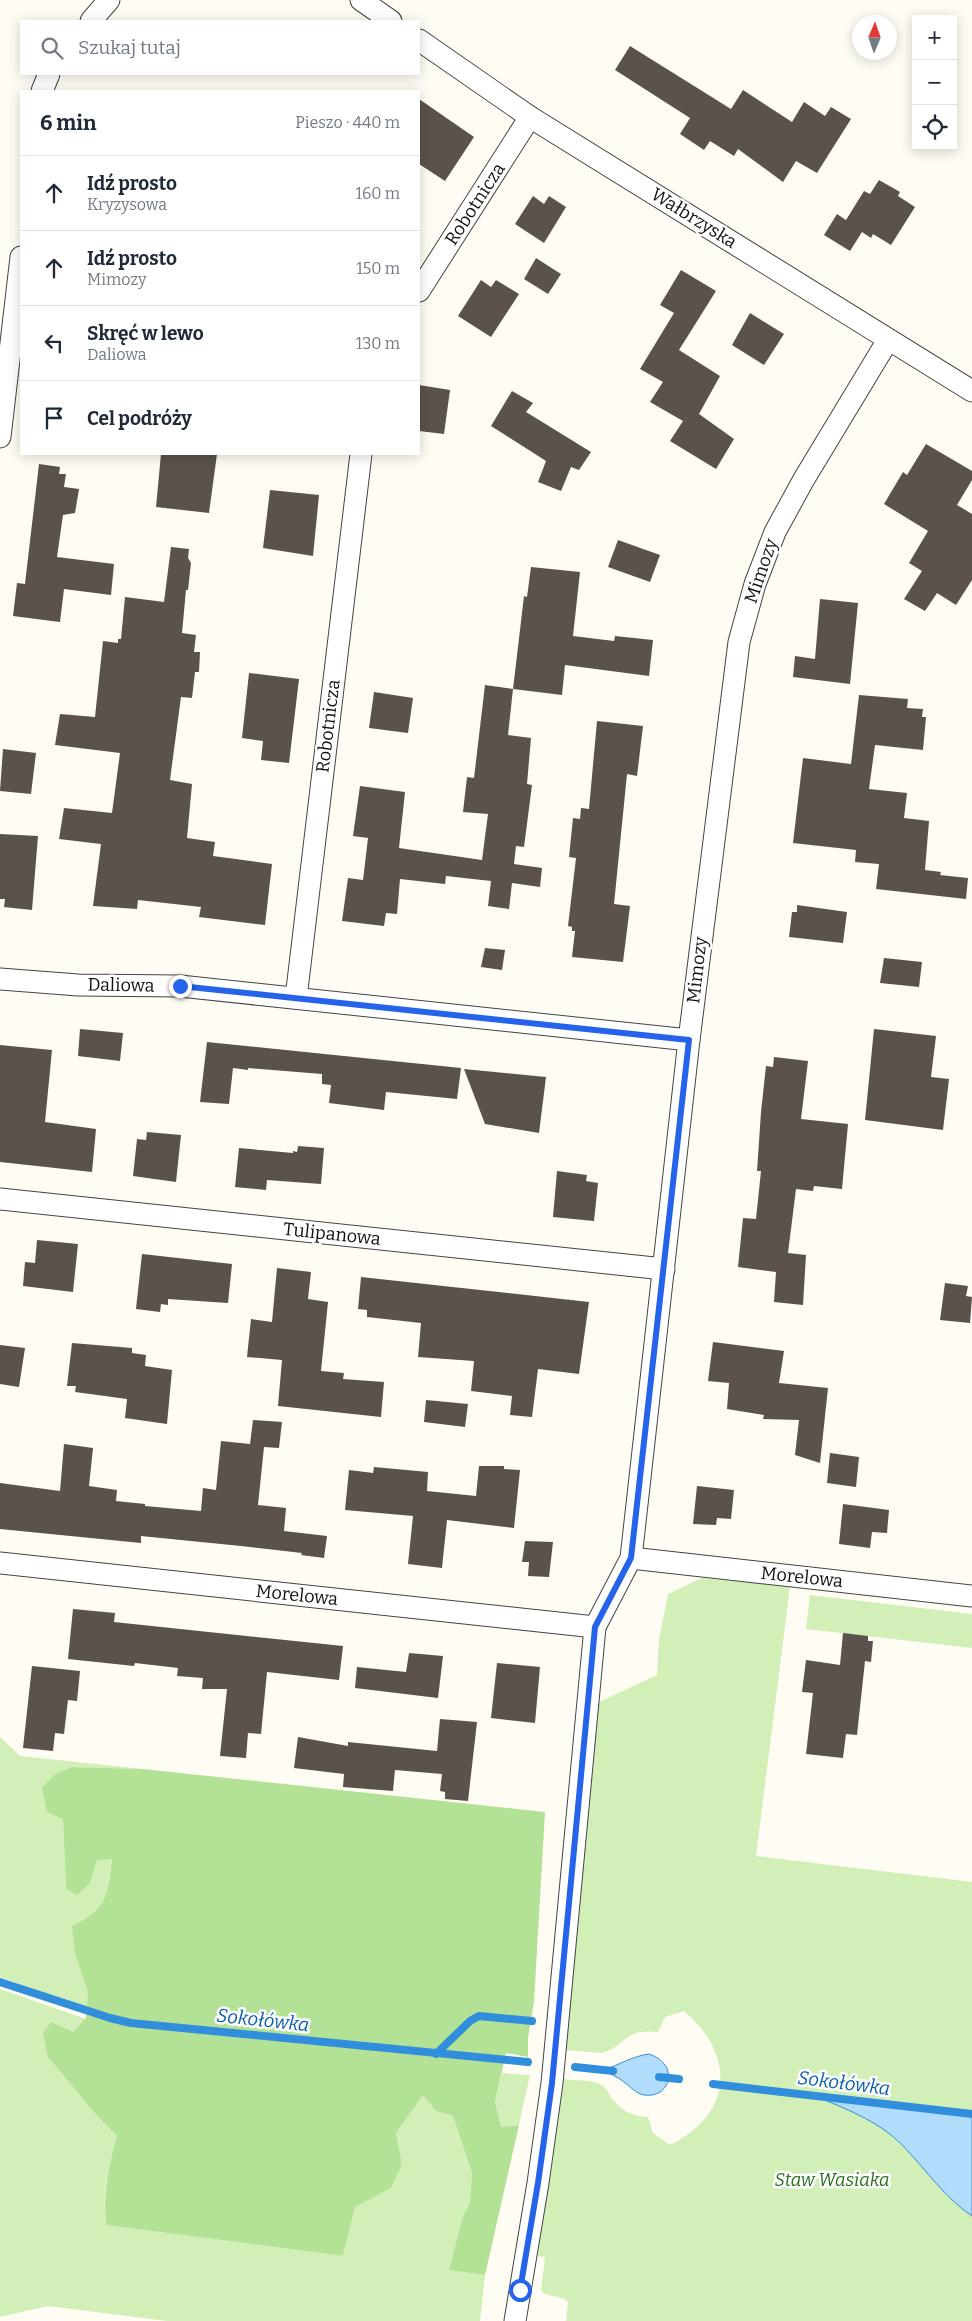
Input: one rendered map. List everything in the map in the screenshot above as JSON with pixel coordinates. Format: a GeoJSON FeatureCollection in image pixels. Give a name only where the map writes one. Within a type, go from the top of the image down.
{"type":"FeatureCollection","features":[{"type":"Feature","properties":{"kind":"street"},"geometry":{"type":"LineString","coordinates":[[92,20],[109,0]]}},
{"type":"Feature","properties":{"kind":"street"},"geometry":{"type":"LineString","coordinates":[[361,0],[390,20]]}},
{"type":"Feature","properties":{"kind":"street","name":"Wałbrzyska"},"geometry":{"type":"LineString","coordinates":[[420,41],[530,117],[972,391]]}},
{"type":"Feature","properties":{"kind":"street"},"geometry":{"type":"LineString","coordinates":[[42,90],[49,75]]}},
{"type":"Feature","properties":{"kind":"street","name":"Robotnicza"},"geometry":{"type":"LineString","coordinates":[[420,289],[530,117]]}},
{"type":"Feature","properties":{"kind":"street"},"geometry":{"type":"LineString","coordinates":[[0,437],[20,266]]}},
{"type":"Feature","properties":{"kind":"street","name":"Mimozy"},"geometry":{"type":"LineString","coordinates":[[595,1627],[631,1558],[689,1040],[739,642],[755,584],[775,532],[804,479],[888,340]]}},
{"type":"Feature","properties":{"kind":"street","name":"Robotnicza"},"geometry":{"type":"LineString","coordinates":[[296,998],[361,455]]}},
{"type":"Feature","properties":{"kind":"street","name":"Daliowa"},"geometry":{"type":"LineString","coordinates":[[0,978],[78,984],[180,986],[689,1040]]}},
{"type":"Feature","properties":{"kind":"street","name":"Tulipanowa"},"geometry":{"type":"LineString","coordinates":[[0,1199],[664,1269]]}},
{"type":"Feature","properties":{"kind":"street","name":"Morelowa"},"geometry":{"type":"LineString","coordinates":[[631,1558],[972,1596]]}},
{"type":"Feature","properties":{"kind":"street","name":"Morelowa"},"geometry":{"type":"LineString","coordinates":[[0,1563],[595,1627]]}},
{"type":"Feature","properties":{"kind":"street"},"geometry":{"type":"LineString","coordinates":[[515,2321],[538,2183],[552,2083],[595,1627]]}},
{"type":"Feature","properties":{"kind":"green space","name":"Staw Wasiaka"},"geometry":{"type":"Polygon","coordinates":[[[702,1578],[790,1586],[756,1856],[972,1882],[972,2321],[566,2321],[568,2302],[541,2291],[545,2257],[538,2256],[563,2079],[588,2081],[602,2085],[606,2088],[612,2099],[625,2111],[638,2116],[648,2117],[653,2133],[670,2145],[691,2132],[706,2117],[716,2101],[720,2083],[719,2065],[713,2046],[701,2028],[684,2011],[665,2017],[658,2032],[646,2031],[631,2035],[610,2050],[602,2053],[565,2050],[599,1702],[657,1675],[659,1639],[668,1594],[702,1578]]]}},
{"type":"Feature","properties":{"kind":"green space"},"geometry":{"type":"Polygon","coordinates":[[[810,1595],[972,1614],[972,1648],[806,1629],[810,1595]]]}},
{"type":"Feature","properties":{"kind":"green space"},"geometry":{"type":"Polygon","coordinates":[[[0,1737],[20,1756],[143,1769],[72,1767],[63,1819],[66,1889],[90,1883],[97,1860],[112,1858],[106,1901],[89,1918],[75,1954],[88,1992],[87,2008],[0,1977],[0,1737]]]}},
{"type":"Feature","properties":{"kind":"green space"},"geometry":{"type":"Polygon","coordinates":[[[72,1767],[143,1769],[545,1812],[534,2002],[528,2038],[528,2057],[506,2053],[495,2102],[501,2127],[519,2125],[485,2275],[449,2270],[462,2219],[470,2202],[472,2173],[453,2116],[436,2111],[423,2095],[396,2133],[402,2164],[391,2188],[355,2207],[343,2256],[106,2225],[107,2180],[117,2136],[98,2117],[48,2057],[43,2033],[51,2022],[73,2032],[86,2018],[88,1992],[75,1954],[72,1926],[84,1920],[100,1907],[107,1892],[112,1859],[97,1860],[90,1883],[77,1895],[66,1889],[63,1819],[47,1812],[42,1788],[54,1775],[72,1767]]]}},
{"type":"Feature","properties":{"kind":"green space"},"geometry":{"type":"Polygon","coordinates":[[[0,1989],[86,2019],[48,2057],[98,2117],[117,2136],[107,2180],[106,2225],[343,2256],[355,2207],[391,2187],[402,2164],[396,2133],[423,2095],[436,2111],[453,2116],[472,2173],[470,2202],[462,2219],[449,2270],[485,2275],[480,2321],[167,2321],[48,2306],[0,2317],[0,1989]]]}},
{"type":"Feature","properties":{"kind":"green space"},"geometry":{"type":"Polygon","coordinates":[[[502,2073],[530,2075],[519,2125],[501,2127],[495,2102],[502,2073]]]}},
{"type":"Feature","properties":{"kind":"water"},"geometry":{"type":"Polygon","coordinates":[[[649,2054],[659,2059],[668,2073],[665,2087],[653,2095],[638,2093],[603,2070],[637,2057],[649,2054]]]}},
{"type":"Feature","properties":{"kind":"water","name":"Staw Wasiaka"},"geometry":{"type":"Polygon","coordinates":[[[820,2098],[972,2114],[972,2216],[953,2201],[905,2148],[886,2131],[866,2118],[820,2098]]]}},
{"type":"Feature","properties":{"kind":"building"},"geometry":{"type":"Polygon","coordinates":[[[630,46],[731,109],[743,90],[792,122],[804,102],[825,116],[831,107],[851,119],[817,173],[796,161],[783,182],[738,149],[734,156],[710,141],[704,150],[680,134],[690,118],[615,70],[630,46]]]}},
{"type":"Feature","properties":{"kind":"building"},"geometry":{"type":"Polygon","coordinates":[[[420,100],[474,137],[445,181],[420,165],[420,100]]]}},
{"type":"Feature","properties":{"kind":"building"},"geometry":{"type":"Polygon","coordinates":[[[879,180],[900,192],[898,196],[915,207],[891,245],[873,234],[871,238],[862,232],[850,251],[824,235],[837,214],[846,220],[864,191],[870,194],[879,180]]]}},
{"type":"Feature","properties":{"kind":"building"},"geometry":{"type":"Polygon","coordinates":[[[533,196],[544,204],[549,196],[566,207],[544,243],[515,224],[533,196]]]}},
{"type":"Feature","properties":{"kind":"building"},"geometry":{"type":"Polygon","coordinates":[[[536,258],[561,274],[548,294],[524,279],[536,258]]]}},
{"type":"Feature","properties":{"kind":"building"},"geometry":{"type":"Polygon","coordinates":[[[681,270],[716,291],[679,350],[720,376],[699,414],[734,439],[716,469],[670,441],[683,421],[650,402],[663,382],[640,369],[674,313],[660,305],[681,270]]]}},
{"type":"Feature","properties":{"kind":"building"},"geometry":{"type":"Polygon","coordinates":[[[481,280],[491,287],[496,280],[519,294],[491,337],[458,316],[481,280]]]}},
{"type":"Feature","properties":{"kind":"building"},"geometry":{"type":"Polygon","coordinates":[[[750,313],[784,334],[764,365],[732,345],[750,313]]]}},
{"type":"Feature","properties":{"kind":"building"},"geometry":{"type":"Polygon","coordinates":[[[420,385],[450,390],[444,434],[420,431],[420,385]]]}},
{"type":"Feature","properties":{"kind":"building"},"geometry":{"type":"Polygon","coordinates":[[[512,391],[533,403],[526,412],[591,452],[579,470],[571,467],[561,491],[538,482],[546,461],[491,426],[512,391]]]}},
{"type":"Feature","properties":{"kind":"building"},"geometry":{"type":"Polygon","coordinates":[[[926,444],[972,471],[972,480],[957,505],[972,514],[972,580],[956,605],[937,593],[925,611],[904,599],[922,571],[909,563],[928,531],[884,504],[903,472],[907,475],[926,444]]]}},
{"type":"Feature","properties":{"kind":"building"},"geometry":{"type":"Polygon","coordinates":[[[161,455],[217,455],[209,513],[156,507],[161,455]]]}},
{"type":"Feature","properties":{"kind":"building"},"geometry":{"type":"Polygon","coordinates":[[[39,464],[60,467],[59,474],[66,474],[64,487],[79,489],[75,513],[63,515],[57,557],[114,564],[111,595],[64,589],[60,622],[13,616],[17,583],[25,584],[39,464]]]}},
{"type":"Feature","properties":{"kind":"building"},"geometry":{"type":"Polygon","coordinates":[[[270,490],[319,495],[313,556],[263,548],[270,490]]]}},
{"type":"Feature","properties":{"kind":"building"},"geometry":{"type":"Polygon","coordinates":[[[618,540],[660,555],[650,582],[608,567],[618,540]]]}},
{"type":"Feature","properties":{"kind":"building"},"geometry":{"type":"Polygon","coordinates":[[[171,547],[189,549],[188,558],[191,563],[188,590],[186,590],[182,633],[196,635],[194,652],[200,652],[199,672],[195,672],[192,698],[181,697],[170,780],[192,784],[187,838],[215,842],[213,856],[272,864],[265,925],[199,917],[201,907],[138,900],[137,909],[93,906],[101,844],[59,839],[64,808],[112,813],[120,753],[55,745],[60,714],[95,717],[103,641],[118,643],[118,639],[121,639],[125,597],[164,602],[171,547]]]}},
{"type":"Feature","properties":{"kind":"building"},"geometry":{"type":"Polygon","coordinates":[[[531,567],[580,572],[573,636],[614,641],[615,636],[653,640],[649,676],[565,665],[562,695],[513,689],[524,596],[527,597],[531,567]]]}},
{"type":"Feature","properties":{"kind":"building"},"geometry":{"type":"Polygon","coordinates":[[[820,599],[858,603],[850,684],[793,677],[795,656],[815,659],[820,599]]]}},
{"type":"Feature","properties":{"kind":"building"},"geometry":{"type":"Polygon","coordinates":[[[249,673],[299,679],[289,763],[261,760],[263,741],[242,738],[249,673]]]}},
{"type":"Feature","properties":{"kind":"building"},"geometry":{"type":"Polygon","coordinates":[[[485,685],[513,689],[508,735],[531,738],[527,784],[532,785],[524,847],[516,846],[514,864],[542,868],[540,887],[512,883],[509,909],[488,906],[491,881],[446,876],[445,884],[400,879],[397,914],[386,913],[384,926],[342,921],[348,878],[363,880],[368,838],[353,836],[360,786],[405,792],[399,848],[482,860],[488,814],[463,812],[467,777],[474,778],[485,685]]]}},
{"type":"Feature","properties":{"kind":"building"},"geometry":{"type":"Polygon","coordinates":[[[374,692],[413,698],[408,733],[369,728],[374,692]]]}},
{"type":"Feature","properties":{"kind":"building"},"geometry":{"type":"Polygon","coordinates":[[[859,695],[908,699],[907,708],[923,709],[922,717],[926,717],[923,750],[875,745],[869,789],[907,793],[904,818],[929,821],[925,870],[941,872],[940,875],[968,878],[966,899],[876,889],[879,864],[855,862],[856,850],[793,843],[803,758],[851,764],[859,695]]]}},
{"type":"Feature","properties":{"kind":"building"},"geometry":{"type":"Polygon","coordinates":[[[597,721],[643,726],[637,776],[627,774],[614,904],[630,906],[623,962],[572,957],[575,931],[572,931],[572,927],[568,926],[576,858],[569,857],[573,818],[580,819],[581,808],[589,809],[597,721]]]}},
{"type":"Feature","properties":{"kind":"building"},"geometry":{"type":"Polygon","coordinates":[[[3,749],[36,753],[31,794],[0,791],[3,749]]]}},
{"type":"Feature","properties":{"kind":"building"},"geometry":{"type":"Polygon","coordinates":[[[0,834],[38,836],[32,910],[4,907],[5,899],[0,899],[0,834]]]}},
{"type":"Feature","properties":{"kind":"building"},"geometry":{"type":"Polygon","coordinates":[[[797,905],[847,912],[843,943],[789,937],[792,912],[797,912],[797,905]]]}},
{"type":"Feature","properties":{"kind":"building"},"geometry":{"type":"Polygon","coordinates":[[[485,948],[505,950],[502,970],[481,967],[485,948]]]}},
{"type":"Feature","properties":{"kind":"building"},"geometry":{"type":"Polygon","coordinates":[[[884,958],[922,962],[919,987],[880,983],[884,958]]]}},
{"type":"Feature","properties":{"kind":"building"},"geometry":{"type":"Polygon","coordinates":[[[80,1029],[123,1033],[120,1061],[78,1056],[80,1029]]]}},
{"type":"Feature","properties":{"kind":"building"},"geometry":{"type":"Polygon","coordinates":[[[874,1029],[936,1036],[931,1077],[949,1079],[943,1130],[865,1120],[874,1029]]]}},
{"type":"Feature","properties":{"kind":"building"},"geometry":{"type":"Polygon","coordinates":[[[207,1042],[461,1068],[457,1099],[386,1092],[384,1110],[329,1103],[331,1085],[322,1084],[322,1074],[233,1068],[229,1104],[200,1102],[207,1042]]]}},
{"type":"Feature","properties":{"kind":"building"},"geometry":{"type":"Polygon","coordinates":[[[0,1045],[52,1050],[45,1122],[96,1129],[92,1172],[0,1162],[0,1045]]]}},
{"type":"Feature","properties":{"kind":"building"},"geometry":{"type":"Polygon","coordinates":[[[774,1057],[808,1061],[801,1119],[848,1124],[842,1189],[814,1186],[813,1191],[796,1189],[788,1253],[806,1255],[803,1305],[774,1302],[776,1272],[738,1267],[743,1218],[756,1219],[761,1171],[757,1171],[766,1066],[773,1067],[774,1057]]]}},
{"type":"Feature","properties":{"kind":"building"},"geometry":{"type":"Polygon","coordinates":[[[464,1069],[546,1077],[539,1133],[485,1124],[464,1069]]]}},
{"type":"Feature","properties":{"kind":"building"},"geometry":{"type":"Polygon","coordinates":[[[147,1132],[181,1135],[176,1182],[133,1176],[137,1139],[146,1140],[147,1132]]]}},
{"type":"Feature","properties":{"kind":"building"},"geometry":{"type":"Polygon","coordinates":[[[298,1146],[324,1148],[321,1184],[267,1180],[266,1190],[235,1187],[239,1148],[293,1153],[293,1151],[297,1152],[298,1146]]]}},
{"type":"Feature","properties":{"kind":"building"},"geometry":{"type":"Polygon","coordinates":[[[557,1171],[587,1175],[586,1181],[598,1183],[594,1221],[553,1217],[557,1171]]]}},
{"type":"Feature","properties":{"kind":"building"},"geometry":{"type":"Polygon","coordinates":[[[37,1240],[78,1244],[73,1292],[23,1286],[25,1262],[35,1263],[37,1240]]]}},
{"type":"Feature","properties":{"kind":"building"},"geometry":{"type":"Polygon","coordinates":[[[142,1254],[232,1264],[228,1303],[168,1299],[168,1305],[161,1304],[160,1312],[136,1309],[142,1254]]]}},
{"type":"Feature","properties":{"kind":"building"},"geometry":{"type":"Polygon","coordinates":[[[277,1268],[311,1272],[308,1299],[328,1302],[321,1371],[344,1373],[343,1379],[384,1382],[381,1417],[278,1406],[282,1360],[247,1357],[251,1319],[272,1322],[277,1268]]]}},
{"type":"Feature","properties":{"kind":"building"},"geometry":{"type":"Polygon","coordinates":[[[361,1277],[589,1302],[579,1374],[538,1369],[532,1417],[510,1415],[512,1396],[471,1391],[474,1361],[418,1357],[421,1323],[367,1317],[367,1310],[358,1309],[361,1277]]]}},
{"type":"Feature","properties":{"kind":"building"},"geometry":{"type":"Polygon","coordinates":[[[945,1283],[968,1286],[966,1296],[972,1297],[970,1323],[940,1320],[945,1283]]]}},
{"type":"Feature","properties":{"kind":"building"},"geometry":{"type":"Polygon","coordinates":[[[713,1342],[784,1351],[779,1383],[828,1388],[820,1463],[795,1455],[799,1420],[763,1419],[764,1415],[727,1409],[729,1383],[708,1381],[713,1342]]]}},
{"type":"Feature","properties":{"kind":"building"},"geometry":{"type":"Polygon","coordinates":[[[72,1343],[132,1348],[132,1353],[146,1355],[145,1366],[172,1370],[167,1424],[125,1418],[127,1399],[75,1392],[76,1386],[67,1386],[72,1343]]]}},
{"type":"Feature","properties":{"kind":"building"},"geometry":{"type":"Polygon","coordinates":[[[0,1345],[25,1348],[19,1387],[0,1384],[0,1345]]]}},
{"type":"Feature","properties":{"kind":"building"},"geometry":{"type":"Polygon","coordinates":[[[426,1400],[468,1404],[465,1427],[424,1422],[426,1400]]]}},
{"type":"Feature","properties":{"kind":"building"},"geometry":{"type":"Polygon","coordinates":[[[253,1420],[282,1422],[279,1448],[264,1447],[258,1505],[286,1508],[284,1531],[327,1536],[324,1558],[301,1555],[302,1553],[141,1536],[141,1543],[0,1529],[0,1483],[60,1491],[64,1444],[93,1448],[89,1486],[117,1490],[116,1501],[145,1504],[145,1506],[201,1511],[203,1488],[216,1490],[221,1441],[250,1444],[253,1420]]]}},
{"type":"Feature","properties":{"kind":"building"},"geometry":{"type":"Polygon","coordinates":[[[830,1453],[859,1457],[856,1487],[827,1483],[830,1453]]]}},
{"type":"Feature","properties":{"kind":"building"},"geometry":{"type":"Polygon","coordinates":[[[479,1466],[504,1466],[504,1469],[520,1470],[514,1528],[447,1520],[442,1568],[408,1564],[413,1516],[345,1510],[349,1470],[373,1473],[374,1467],[428,1472],[427,1491],[476,1496],[479,1466]]]}},
{"type":"Feature","properties":{"kind":"building"},"geometry":{"type":"Polygon","coordinates":[[[697,1486],[734,1490],[731,1519],[717,1518],[716,1525],[693,1524],[697,1486]]]}},
{"type":"Feature","properties":{"kind":"building"},"geometry":{"type":"Polygon","coordinates":[[[843,1504],[889,1510],[887,1533],[872,1532],[870,1548],[839,1544],[843,1504]]]}},
{"type":"Feature","properties":{"kind":"building"},"geometry":{"type":"Polygon","coordinates":[[[525,1541],[553,1542],[549,1577],[528,1576],[529,1562],[522,1562],[525,1541]]]}},
{"type":"Feature","properties":{"kind":"building"},"geometry":{"type":"Polygon","coordinates":[[[73,1609],[115,1613],[114,1622],[343,1646],[339,1680],[267,1672],[261,1734],[248,1733],[246,1758],[220,1756],[227,1689],[202,1689],[203,1678],[177,1676],[178,1668],[135,1663],[134,1666],[68,1659],[73,1609]]]}},
{"type":"Feature","properties":{"kind":"building"},"geometry":{"type":"Polygon","coordinates":[[[843,1633],[868,1636],[868,1641],[873,1641],[871,1662],[865,1661],[857,1735],[846,1734],[843,1758],[806,1754],[813,1693],[802,1692],[806,1660],[840,1665],[843,1633]]]}},
{"type":"Feature","properties":{"kind":"building"},"geometry":{"type":"Polygon","coordinates":[[[409,1653],[443,1656],[438,1698],[355,1688],[357,1667],[406,1672],[409,1653]]]}},
{"type":"Feature","properties":{"kind":"building"},"geometry":{"type":"Polygon","coordinates":[[[497,1663],[540,1667],[535,1723],[491,1718],[497,1663]]]}},
{"type":"Feature","properties":{"kind":"building"},"geometry":{"type":"Polygon","coordinates":[[[32,1666],[80,1671],[77,1701],[68,1700],[64,1734],[55,1733],[53,1751],[23,1748],[32,1666]]]}},
{"type":"Feature","properties":{"kind":"building"},"geometry":{"type":"Polygon","coordinates":[[[440,1719],[477,1722],[468,1801],[445,1799],[445,1792],[440,1791],[442,1774],[395,1770],[393,1791],[343,1787],[344,1774],[294,1768],[298,1737],[348,1746],[348,1742],[437,1751],[440,1719]]]}},
{"type":"Feature","properties":{"kind":"waterway","name":"Sokołówka"},"geometry":{"type":"LineString","coordinates":[[0,1982],[110,2018],[131,2023],[528,2062]]}},
{"type":"Feature","properties":{"kind":"waterway"},"geometry":{"type":"LineString","coordinates":[[436,2054],[470,2021],[479,2016],[532,2021]]}},
{"type":"Feature","properties":{"kind":"waterway","name":"Sokołówka"},"geometry":{"type":"LineString","coordinates":[[575,2067],[613,2071]]}},
{"type":"Feature","properties":{"kind":"waterway","name":"Sokołówka"},"geometry":{"type":"LineString","coordinates":[[659,2077],[679,2079]]}},
{"type":"Feature","properties":{"kind":"waterway","name":"Sokołówka"},"geometry":{"type":"LineString","coordinates":[[713,2084],[972,2114]]}},
{"type":"Feature","properties":{"kind":"route"},"geometry":{"type":"LineString","coordinates":[[180,986],[689,1040],[631,1558],[595,1627],[552,2083],[520,2290]]}}]}
